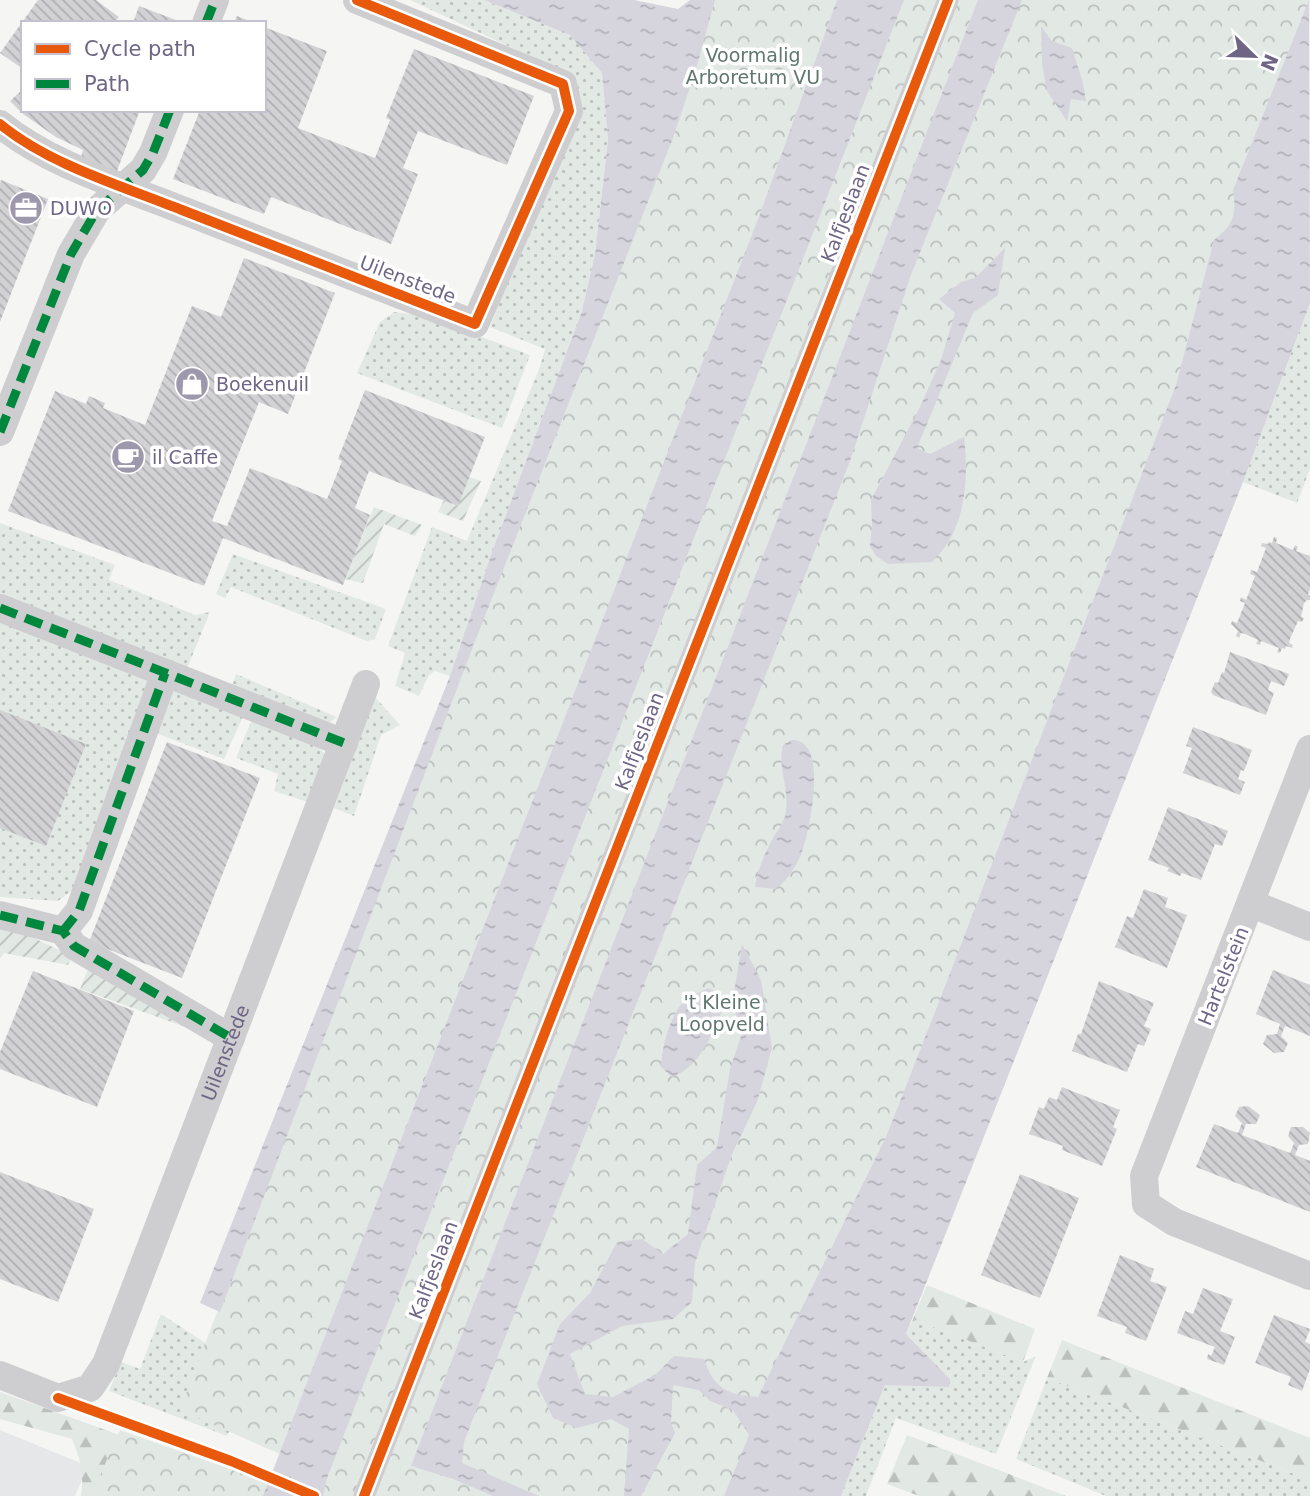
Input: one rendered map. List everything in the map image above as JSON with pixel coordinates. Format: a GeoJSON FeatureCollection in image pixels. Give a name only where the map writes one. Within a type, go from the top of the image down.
{"type":"FeatureCollection","features":[{"type":"Feature","properties":{"kind":"street"},"geometry":{"type":"LineString","coordinates":[[207,21],[215,0]]}},
{"type":"Feature","properties":{"kind":"street","name":"Uilenstede"},"geometry":{"type":"LineString","coordinates":[[0,124],[48,155],[123,187],[475,324],[569,111],[563,84],[357,0]]}},
{"type":"Feature","properties":{"kind":"street","name":"Kalfjeslaan"},"geometry":{"type":"LineString","coordinates":[[364,1496],[948,0]]}},
{"type":"Feature","properties":{"kind":"street"},"geometry":{"type":"LineString","coordinates":[[0,432],[71,254],[97,210],[143,170],[153,153],[169,112]]}},
{"type":"Feature","properties":{"kind":"street"},"geometry":{"type":"LineString","coordinates":[[0,608],[344,743]]}},
{"type":"Feature","properties":{"kind":"street"},"geometry":{"type":"LineString","coordinates":[[63,931],[79,911],[165,673]]}},
{"type":"Feature","properties":{"kind":"street","name":"Uilenstede"},"geometry":{"type":"LineString","coordinates":[[0,1375],[58,1398],[90,1388],[106,1364],[366,684]]}},
{"type":"Feature","properties":{"kind":"street","name":"Hartelstein"},"geometry":{"type":"LineString","coordinates":[[1310,749],[1252,904],[1144,1176],[1146,1204],[1174,1222],[1310,1276]]}},
{"type":"Feature","properties":{"kind":"street"},"geometry":{"type":"LineString","coordinates":[[1252,904],[1310,927]]}},
{"type":"Feature","properties":{"kind":"street"},"geometry":{"type":"LineString","coordinates":[[0,915],[63,931],[74,946],[231,1038]]}},
{"type":"Feature","properties":{"kind":"shaded area"},"geometry":{"type":"Polygon","coordinates":[[[0,1430],[88,1466],[75,1496],[0,1496],[0,1430]]]}},
{"type":"Feature","properties":{"kind":"green space"},"geometry":{"type":"Polygon","coordinates":[[[410,0],[484,0],[571,35],[602,73],[608,140],[595,254],[582,311],[492,552],[450,676],[435,671],[429,675],[419,696],[395,686],[405,653],[388,646],[432,527],[467,541],[540,367],[545,349],[490,327],[576,110],[570,75],[410,0]]]}},
{"type":"Feature","properties":{"kind":"green space","name":"Voormalig Arboretum VU"},"geometry":{"type":"Polygon","coordinates":[[[712,0],[844,0],[282,1455],[180,1410],[712,0]]]}},
{"type":"Feature","properties":{"kind":"green space","name":"'t Kleine Loopveld"},"geometry":{"type":"Polygon","coordinates":[[[897,0],[1310,0],[1188,367],[751,1496],[318,1496],[897,0]]]}},
{"type":"Feature","properties":{"kind":"green space"},"geometry":{"type":"Polygon","coordinates":[[[1310,303],[1310,469],[1297,503],[1243,482],[1310,303]]]}},
{"type":"Feature","properties":{"kind":"green space"},"geometry":{"type":"Polygon","coordinates":[[[394,312],[426,316],[530,355],[502,428],[357,373],[380,322],[394,312]]]}},
{"type":"Feature","properties":{"kind":"green space"},"geometry":{"type":"Polygon","coordinates":[[[469,477],[481,481],[463,521],[438,512],[444,500],[458,506],[469,477]]]}},
{"type":"Feature","properties":{"kind":"green space"},"geometry":{"type":"Polygon","coordinates":[[[374,507],[422,525],[415,536],[384,524],[363,583],[345,579],[374,507]]]}},
{"type":"Feature","properties":{"kind":"green space"},"geometry":{"type":"Polygon","coordinates":[[[0,523],[115,565],[109,580],[195,615],[210,612],[186,671],[0,599],[0,523]]]}},
{"type":"Feature","properties":{"kind":"green space"},"geometry":{"type":"Polygon","coordinates":[[[233,554],[386,609],[375,639],[367,641],[231,587],[225,598],[216,594],[233,554]]]}},
{"type":"Feature","properties":{"kind":"green space"},"geometry":{"type":"Polygon","coordinates":[[[0,617],[146,671],[150,687],[74,889],[58,901],[0,897],[0,617]]]}},
{"type":"Feature","properties":{"kind":"green space"},"geometry":{"type":"Polygon","coordinates":[[[236,674],[337,717],[326,725],[231,689],[236,674]]]}},
{"type":"Feature","properties":{"kind":"green space"},"geometry":{"type":"Polygon","coordinates":[[[167,688],[245,712],[224,759],[150,731],[167,688]]]}},
{"type":"Feature","properties":{"kind":"green space"},"geometry":{"type":"Polygon","coordinates":[[[375,697],[400,725],[381,735],[354,816],[334,808],[375,697]]]}},
{"type":"Feature","properties":{"kind":"green space"},"geometry":{"type":"Polygon","coordinates":[[[253,717],[311,739],[326,755],[308,802],[274,791],[278,774],[236,758],[253,717]]]}},
{"type":"Feature","properties":{"kind":"green space"},"geometry":{"type":"Polygon","coordinates":[[[0,922],[72,956],[68,965],[4,953],[0,959],[0,922]]]}},
{"type":"Feature","properties":{"kind":"green space"},"geometry":{"type":"Polygon","coordinates":[[[89,967],[185,1027],[80,989],[89,967]]]}},
{"type":"Feature","properties":{"kind":"green space"},"geometry":{"type":"Polygon","coordinates":[[[927,1285],[1035,1329],[1023,1362],[913,1319],[927,1285]]]}},
{"type":"Feature","properties":{"kind":"green space"},"geometry":{"type":"Polygon","coordinates":[[[161,1314],[255,1375],[227,1436],[109,1391],[121,1362],[140,1369],[161,1314]]]}},
{"type":"Feature","properties":{"kind":"green space"},"geometry":{"type":"Polygon","coordinates":[[[913,1319],[1023,1362],[1036,1356],[996,1454],[896,1418],[866,1496],[841,1496],[885,1385],[950,1379],[906,1334],[913,1319]]]}},
{"type":"Feature","properties":{"kind":"green space"},"geometry":{"type":"Polygon","coordinates":[[[1062,1340],[1310,1438],[1310,1480],[1047,1378],[1062,1340]]]}},
{"type":"Feature","properties":{"kind":"green space"},"geometry":{"type":"Polygon","coordinates":[[[1047,1378],[1310,1480],[1310,1496],[1106,1496],[1016,1459],[1047,1378]]]}},
{"type":"Feature","properties":{"kind":"green space"},"geometry":{"type":"Polygon","coordinates":[[[0,1392],[125,1437],[192,1496],[81,1496],[81,1467],[72,1439],[0,1419],[0,1392]]]}},
{"type":"Feature","properties":{"kind":"green space"},"geometry":{"type":"Polygon","coordinates":[[[120,1430],[306,1496],[91,1496],[120,1430]]]}},
{"type":"Feature","properties":{"kind":"green space"},"geometry":{"type":"Polygon","coordinates":[[[907,1435],[1066,1496],[919,1496],[887,1484],[907,1435]]]}},
{"type":"Feature","properties":{"kind":"water"},"geometry":{"type":"Polygon","coordinates":[[[484,0],[634,0],[678,9],[690,0],[715,0],[673,138],[474,644],[220,1312],[200,1303],[450,676],[492,552],[582,311],[595,254],[608,140],[602,73],[570,35],[484,0]]]}},
{"type":"Feature","properties":{"kind":"water"},"geometry":{"type":"Polygon","coordinates":[[[837,0],[904,0],[327,1478],[323,1496],[263,1496],[760,214],[837,0]]]}},
{"type":"Feature","properties":{"kind":"water"},"geometry":{"type":"Polygon","coordinates":[[[978,0],[1022,0],[911,275],[850,461],[464,1442],[462,1463],[539,1496],[493,1496],[453,1479],[411,1466],[978,0]]]}},
{"type":"Feature","properties":{"kind":"water"},"geometry":{"type":"Polygon","coordinates":[[[1309,0],[1310,303],[1243,482],[906,1334],[950,1379],[949,1387],[885,1385],[841,1496],[724,1496],[749,1435],[733,1410],[710,1401],[699,1390],[673,1385],[671,1423],[675,1433],[641,1496],[624,1496],[629,1429],[611,1419],[577,1428],[553,1418],[537,1384],[560,1324],[590,1293],[617,1242],[642,1239],[663,1254],[688,1234],[697,1165],[717,1147],[730,1069],[743,1030],[732,1005],[742,944],[761,980],[772,1048],[757,1102],[732,1154],[695,1263],[692,1302],[673,1319],[622,1326],[570,1354],[585,1394],[613,1397],[655,1375],[674,1356],[704,1359],[718,1384],[730,1392],[758,1397],[886,1137],[1176,385],[1214,240],[1232,219],[1233,190],[1309,0]]]}},
{"type":"Feature","properties":{"kind":"water"},"geometry":{"type":"Polygon","coordinates":[[[1041,26],[1052,41],[1072,48],[1083,83],[1086,101],[1071,99],[1067,121],[1047,91],[1042,64],[1041,26]]]}},
{"type":"Feature","properties":{"kind":"water"},"geometry":{"type":"Polygon","coordinates":[[[1005,248],[998,295],[973,313],[917,448],[930,454],[964,437],[965,487],[958,520],[952,535],[932,562],[888,564],[876,556],[870,546],[871,500],[919,409],[941,360],[955,313],[939,299],[961,282],[975,278],[1005,248]]]}},
{"type":"Feature","properties":{"kind":"water"},"geometry":{"type":"Polygon","coordinates":[[[791,740],[803,743],[811,754],[814,770],[812,810],[804,846],[798,862],[777,889],[755,887],[762,861],[785,816],[782,754],[783,745],[791,740]]]}},
{"type":"Feature","properties":{"kind":"water"},"geometry":{"type":"Polygon","coordinates":[[[708,988],[721,994],[725,1003],[721,1014],[699,1056],[682,1072],[672,1077],[661,1067],[665,1040],[672,1021],[687,999],[708,988]]]}},
{"type":"Feature","properties":{"kind":"building"},"geometry":{"type":"Polygon","coordinates":[[[38,0],[96,0],[119,17],[116,21],[23,21],[38,0]]]}},
{"type":"Feature","properties":{"kind":"building"},"geometry":{"type":"Polygon","coordinates":[[[139,6],[176,20],[175,21],[134,21],[139,6]]]}},
{"type":"Feature","properties":{"kind":"building"},"geometry":{"type":"Polygon","coordinates":[[[237,16],[249,21],[235,21],[237,16]]]}},
{"type":"Feature","properties":{"kind":"building"},"geometry":{"type":"Polygon","coordinates":[[[21,24],[21,68],[0,53],[21,24]]]}},
{"type":"Feature","properties":{"kind":"building"},"geometry":{"type":"Polygon","coordinates":[[[266,28],[327,51],[298,128],[375,158],[390,120],[386,118],[414,49],[534,96],[507,165],[418,131],[403,168],[418,174],[391,244],[271,197],[264,214],[173,179],[199,112],[266,112],[266,28]]]}},
{"type":"Feature","properties":{"kind":"building"},"geometry":{"type":"Polygon","coordinates":[[[21,91],[21,112],[10,101],[21,91]]]}},
{"type":"Feature","properties":{"kind":"building"},"geometry":{"type":"Polygon","coordinates":[[[21,112],[139,112],[117,171],[81,157],[83,150],[56,137],[21,112]]]}},
{"type":"Feature","properties":{"kind":"building"},"geometry":{"type":"Polygon","coordinates":[[[1,180],[48,199],[0,322],[0,183],[1,180]]]}},
{"type":"Feature","properties":{"kind":"building"},"geometry":{"type":"Polygon","coordinates":[[[244,258],[335,293],[288,414],[259,402],[212,521],[227,526],[250,468],[327,499],[342,461],[338,459],[365,390],[485,437],[458,506],[369,471],[355,508],[370,515],[343,585],[223,538],[204,586],[8,511],[55,391],[86,404],[89,396],[105,403],[103,408],[145,425],[192,306],[221,317],[244,258]]]}},
{"type":"Feature","properties":{"kind":"building"},"geometry":{"type":"Polygon","coordinates":[[[1274,537],[1277,538],[1276,543],[1293,550],[1295,545],[1298,547],[1296,551],[1310,556],[1310,600],[1304,603],[1301,617],[1304,618],[1302,622],[1298,621],[1290,639],[1292,648],[1286,646],[1280,653],[1277,652],[1279,648],[1261,641],[1260,645],[1256,644],[1258,640],[1245,634],[1241,633],[1239,638],[1236,636],[1238,631],[1231,624],[1232,621],[1237,623],[1245,603],[1240,601],[1241,597],[1246,600],[1248,595],[1255,576],[1250,574],[1251,570],[1257,572],[1266,548],[1261,546],[1262,543],[1272,543],[1274,537]]]}},
{"type":"Feature","properties":{"kind":"building"},"geometry":{"type":"Polygon","coordinates":[[[1230,652],[1289,674],[1284,686],[1271,681],[1268,690],[1274,693],[1266,715],[1211,692],[1215,682],[1218,683],[1222,672],[1224,673],[1230,652]]]}},
{"type":"Feature","properties":{"kind":"building"},"geometry":{"type":"Polygon","coordinates":[[[0,710],[86,744],[46,846],[0,828],[0,710]]]}},
{"type":"Feature","properties":{"kind":"building"},"geometry":{"type":"Polygon","coordinates":[[[1193,727],[1252,750],[1238,779],[1245,782],[1240,795],[1183,773],[1192,748],[1186,746],[1193,727]]]}},
{"type":"Feature","properties":{"kind":"building"},"geometry":{"type":"Polygon","coordinates":[[[167,742],[260,778],[182,978],[89,942],[167,742]]]}},
{"type":"Feature","properties":{"kind":"building"},"geometry":{"type":"Polygon","coordinates":[[[1168,807],[1228,831],[1222,846],[1215,844],[1201,880],[1182,873],[1180,876],[1167,871],[1169,868],[1148,860],[1168,807]]]}},
{"type":"Feature","properties":{"kind":"building"},"geometry":{"type":"Polygon","coordinates":[[[1144,889],[1168,898],[1165,907],[1187,915],[1167,968],[1115,947],[1127,916],[1133,918],[1144,889]]]}},
{"type":"Feature","properties":{"kind":"building"},"geometry":{"type":"Polygon","coordinates":[[[1273,970],[1310,985],[1310,1036],[1285,1026],[1281,1036],[1288,1043],[1284,1052],[1274,1053],[1263,1044],[1267,1035],[1277,1034],[1280,1024],[1256,1014],[1273,970]]]}},
{"type":"Feature","properties":{"kind":"building"},"geometry":{"type":"Polygon","coordinates":[[[33,971],[134,1011],[97,1107],[0,1069],[0,1052],[33,971]]]}},
{"type":"Feature","properties":{"kind":"building"},"geometry":{"type":"Polygon","coordinates":[[[1099,981],[1154,1003],[1144,1026],[1151,1029],[1144,1046],[1138,1044],[1127,1072],[1072,1051],[1078,1034],[1081,1034],[1099,981]]]}},
{"type":"Feature","properties":{"kind":"building"},"geometry":{"type":"Polygon","coordinates":[[[1062,1087],[1120,1110],[1113,1127],[1117,1129],[1102,1166],[1062,1150],[1063,1146],[1029,1134],[1039,1107],[1044,1109],[1049,1097],[1057,1100],[1062,1087]]]}},
{"type":"Feature","properties":{"kind":"building"},"geometry":{"type":"Polygon","coordinates":[[[1248,1106],[1260,1115],[1256,1124],[1246,1124],[1242,1135],[1290,1153],[1294,1143],[1288,1136],[1291,1127],[1303,1127],[1310,1133],[1308,1144],[1299,1145],[1295,1155],[1310,1161],[1310,1212],[1196,1167],[1214,1124],[1238,1133],[1242,1123],[1235,1116],[1239,1107],[1248,1106]]]}},
{"type":"Feature","properties":{"kind":"building"},"geometry":{"type":"Polygon","coordinates":[[[0,1172],[94,1209],[58,1302],[0,1279],[0,1172]]]}},
{"type":"Feature","properties":{"kind":"building"},"geometry":{"type":"Polygon","coordinates":[[[1020,1174],[1079,1198],[1040,1298],[981,1275],[1020,1174]]]}},
{"type":"Feature","properties":{"kind":"building"},"geometry":{"type":"Polygon","coordinates":[[[1120,1255],[1154,1269],[1150,1281],[1167,1287],[1146,1341],[1125,1333],[1127,1327],[1097,1316],[1120,1255]]]}},
{"type":"Feature","properties":{"kind":"building"},"geometry":{"type":"Polygon","coordinates":[[[1203,1288],[1233,1299],[1220,1331],[1235,1337],[1224,1365],[1207,1359],[1215,1347],[1177,1333],[1185,1311],[1193,1314],[1203,1288]]]}},
{"type":"Feature","properties":{"kind":"building"},"geometry":{"type":"Polygon","coordinates":[[[1274,1315],[1310,1329],[1305,1342],[1310,1344],[1310,1369],[1302,1391],[1288,1385],[1291,1377],[1255,1363],[1274,1315]]]}},
{"type":"Feature","properties":{"kind":"marked path"},"geometry":{"type":"LineString","coordinates":[[207,21],[215,0]]}},
{"type":"Feature","properties":{"kind":"marked path"},"geometry":{"type":"LineString","coordinates":[[0,432],[71,254],[97,210],[143,170],[153,153],[169,112]]}},
{"type":"Feature","properties":{"kind":"marked path"},"geometry":{"type":"LineString","coordinates":[[0,608],[344,743]]}},
{"type":"Feature","properties":{"kind":"marked path"},"geometry":{"type":"LineString","coordinates":[[63,931],[79,911],[165,673]]}},
{"type":"Feature","properties":{"kind":"marked path"},"geometry":{"type":"LineString","coordinates":[[0,915],[63,931],[74,946],[231,1038]]}},
{"type":"Feature","properties":{"kind":"cycle path"},"geometry":{"type":"LineString","coordinates":[[0,124],[41,151],[87,173],[475,324],[569,111],[563,84],[357,0]]}},
{"type":"Feature","properties":{"kind":"cycle path"},"geometry":{"type":"LineString","coordinates":[[364,1496],[948,0]]}},
{"type":"Feature","properties":{"kind":"cycle path"},"geometry":{"type":"LineString","coordinates":[[58,1398],[231,1461],[314,1496]]}},
{"type":"Feature","properties":{"kind":"place","name":"DUWO"},"geometry":{"type":"Point","coordinates":[26,208]}},
{"type":"Feature","properties":{"kind":"place","name":"Boekenuil"},"geometry":{"type":"Point","coordinates":[192,384]}},
{"type":"Feature","properties":{"kind":"place","name":"il Caffe"},"geometry":{"type":"Point","coordinates":[128,457]}}]}
